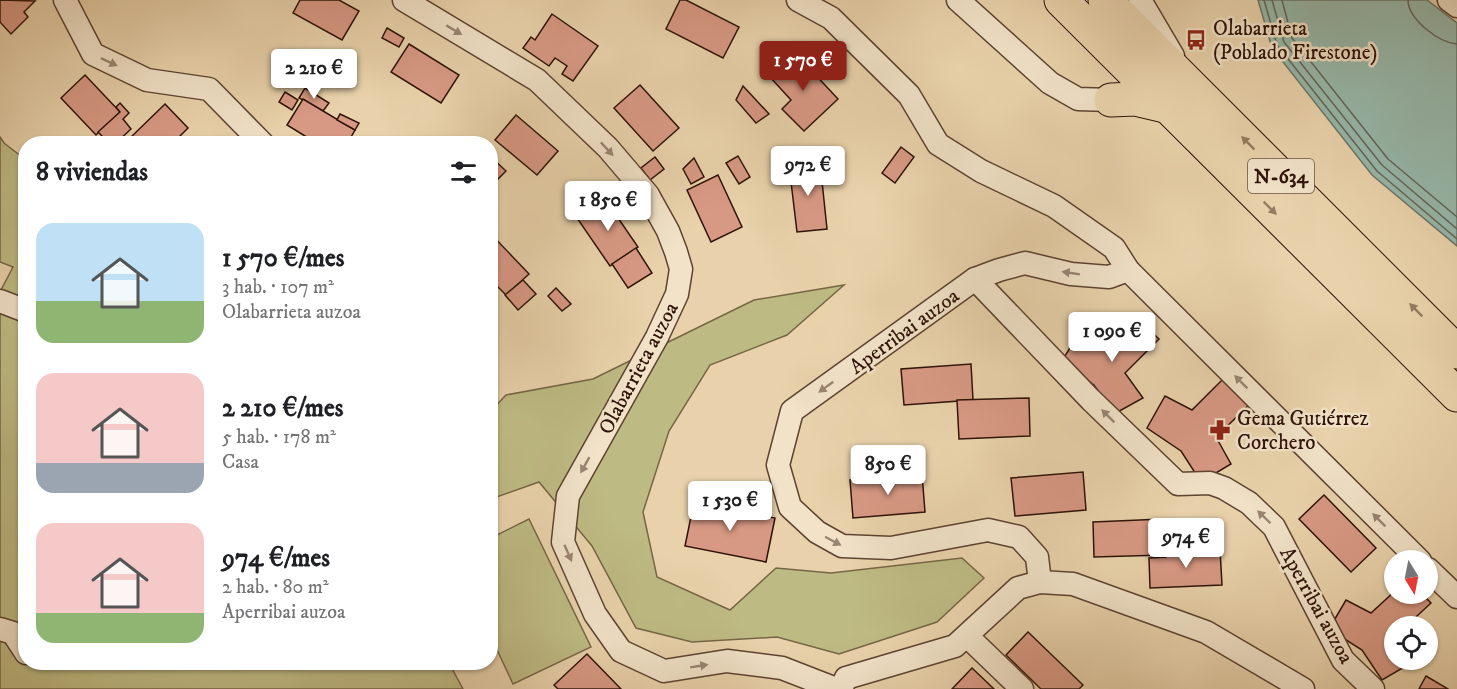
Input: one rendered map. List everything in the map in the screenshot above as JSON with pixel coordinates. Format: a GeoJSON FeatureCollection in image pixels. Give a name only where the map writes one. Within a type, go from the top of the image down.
{"type":"FeatureCollection","features":[{"type":"Feature","properties":{"kind":"highway","name":"N-634"},"geometry":{"type":"LineString","coordinates":[[1061,0],[1114,52],[1180,96],[1457,352]]}},
{"type":"Feature","properties":{"kind":"highway","name":"N-634"},"geometry":{"type":"LineString","coordinates":[[1105,0],[1180,96],[1457,395]]}},
{"type":"Feature","properties":{"kind":"highway"},"geometry":{"type":"LineString","coordinates":[[1111,100],[1120,85],[1121,74],[1114,52]]}},
{"type":"Feature","properties":{"kind":"highway"},"geometry":{"type":"LineString","coordinates":[[1111,100],[1180,96]]}},
{"type":"Feature","properties":{"kind":"street"},"geometry":{"type":"LineString","coordinates":[[65,0],[93,54],[147,80],[209,89],[255,136]]}},
{"type":"Feature","properties":{"kind":"street","name":"Olabarrieta auzoa"},"geometry":{"type":"LineString","coordinates":[[404,0],[537,80],[608,148],[648,195],[668,231],[676,252],[681,269],[677,294],[657,337],[568,496],[563,542],[595,614],[621,651],[664,671],[727,661],[782,668],[836,689]]}},
{"type":"Feature","properties":{"kind":"street"},"geometry":{"type":"LineString","coordinates":[[798,0],[831,18],[909,95],[938,144],[981,171],[1054,206],[1114,248],[1128,270],[1409,550]]}},
{"type":"Feature","properties":{"kind":"street"},"geometry":{"type":"LineString","coordinates":[[958,0],[1050,83],[1078,99],[1111,100]]}},
{"type":"Feature","properties":{"kind":"street"},"geometry":{"type":"LineString","coordinates":[[1140,0],[1180,96]]}},
{"type":"Feature","properties":{"kind":"street"},"geometry":{"type":"LineString","coordinates":[[1449,0],[1457,6]]}},
{"type":"Feature","properties":{"kind":"street"},"geometry":{"type":"LineString","coordinates":[[975,279],[1024,263],[1071,274],[1109,277],[1128,270]]}},
{"type":"Feature","properties":{"kind":"street","name":"Aperribai auzoa"},"geometry":{"type":"LineString","coordinates":[[1040,582],[1037,557],[1019,537],[988,530],[891,548],[842,546],[817,532],[790,507],[778,465],[792,411],[975,279],[1091,400],[1178,484],[1210,483],[1224,488],[1249,503],[1274,527],[1343,660],[1373,689]]}},
{"type":"Feature","properties":{"kind":"street"},"geometry":{"type":"LineString","coordinates":[[0,301],[18,308]]}},
{"type":"Feature","properties":{"kind":"street"},"geometry":{"type":"LineString","coordinates":[[1438,578],[1457,597]]}},
{"type":"Feature","properties":{"kind":"street"},"geometry":{"type":"LineString","coordinates":[[841,689],[846,678],[955,646],[1018,588],[1040,582],[1073,584],[1206,632],[1303,689]]}},
{"type":"Feature","properties":{"kind":"street"},"geometry":{"type":"LineString","coordinates":[[0,628],[14,633],[18,640]]}},
{"type":"Feature","properties":{"kind":"street"},"geometry":{"type":"LineString","coordinates":[[967,636],[1022,689]]}},
{"type":"Feature","properties":{"kind":"shaded area"},"geometry":{"type":"Polygon","coordinates":[[[0,137],[18,154],[18,670],[453,670],[463,689],[0,689],[0,292],[13,267],[0,262],[0,137]]]}},
{"type":"Feature","properties":{"kind":"shaded area"},"geometry":{"type":"Polygon","coordinates":[[[844,285],[787,335],[710,365],[669,431],[643,512],[657,577],[730,610],[776,568],[831,573],[962,558],[984,578],[937,622],[839,654],[777,637],[692,642],[636,628],[592,546],[539,482],[498,497],[498,404],[506,395],[593,379],[754,300],[844,285]]]}},
{"type":"Feature","properties":{"kind":"shaded area"},"geometry":{"type":"Polygon","coordinates":[[[529,519],[591,647],[513,684],[498,652],[498,534],[529,519]]]}},
{"type":"Feature","properties":{"kind":"water"},"geometry":{"type":"Polygon","coordinates":[[[1258,0],[1427,0],[1457,23],[1457,246],[1372,175],[1272,48],[1258,0]]]}},
{"type":"Feature","properties":{"kind":"building"},"geometry":{"type":"Polygon","coordinates":[[[0,0],[35,1],[24,12],[28,17],[11,34],[0,22],[0,0]]]}},
{"type":"Feature","properties":{"kind":"building"},"geometry":{"type":"Polygon","coordinates":[[[300,0],[339,0],[359,11],[342,40],[293,13],[300,0]]]}},
{"type":"Feature","properties":{"kind":"building"},"geometry":{"type":"Polygon","coordinates":[[[680,0],[686,0],[739,27],[723,58],[666,29],[680,0]]]}},
{"type":"Feature","properties":{"kind":"building"},"geometry":{"type":"Polygon","coordinates":[[[552,14],[598,46],[573,81],[562,74],[567,66],[555,58],[549,66],[523,48],[531,37],[535,40],[552,14]]]}},
{"type":"Feature","properties":{"kind":"building"},"geometry":{"type":"Polygon","coordinates":[[[387,28],[404,38],[399,47],[382,38],[387,28]]]}},
{"type":"Feature","properties":{"kind":"building"},"geometry":{"type":"Polygon","coordinates":[[[409,44],[459,75],[441,103],[391,72],[409,44]]]}},
{"type":"Feature","properties":{"kind":"building"},"geometry":{"type":"Polygon","coordinates":[[[795,53],[838,99],[804,131],[782,109],[791,100],[770,77],[795,53]]]}},
{"type":"Feature","properties":{"kind":"building"},"geometry":{"type":"Polygon","coordinates":[[[804,53],[816,65],[811,71],[799,58],[804,53]]]}},
{"type":"Feature","properties":{"kind":"building"},"geometry":{"type":"Polygon","coordinates":[[[85,75],[120,112],[96,135],[61,98],[85,75]]]}},
{"type":"Feature","properties":{"kind":"building"},"geometry":{"type":"Polygon","coordinates":[[[640,85],[679,128],[653,151],[614,108],[640,85]]]}},
{"type":"Feature","properties":{"kind":"building"},"geometry":{"type":"Polygon","coordinates":[[[743,86],[769,114],[756,123],[736,100],[743,86]]]}},
{"type":"Feature","properties":{"kind":"building"},"geometry":{"type":"Polygon","coordinates":[[[305,88],[329,103],[323,111],[299,98],[305,88]]]}},
{"type":"Feature","properties":{"kind":"building"},"geometry":{"type":"Polygon","coordinates":[[[285,92],[298,100],[292,110],[279,102],[285,92]]]}},
{"type":"Feature","properties":{"kind":"building"},"geometry":{"type":"Polygon","coordinates":[[[303,99],[355,130],[352,136],[305,136],[287,125],[303,99]]]}},
{"type":"Feature","properties":{"kind":"building"},"geometry":{"type":"Polygon","coordinates":[[[120,103],[129,113],[123,119],[131,129],[124,136],[102,136],[98,132],[120,112],[116,107],[120,103]]]}},
{"type":"Feature","properties":{"kind":"building"},"geometry":{"type":"Polygon","coordinates":[[[165,104],[188,128],[180,136],[132,136],[165,104]]]}},
{"type":"Feature","properties":{"kind":"building"},"geometry":{"type":"Polygon","coordinates":[[[340,114],[359,123],[355,130],[337,120],[340,114]]]}},
{"type":"Feature","properties":{"kind":"building"},"geometry":{"type":"Polygon","coordinates":[[[516,115],[558,151],[537,175],[498,142],[498,136],[516,115]]]}},
{"type":"Feature","properties":{"kind":"building"},"geometry":{"type":"Polygon","coordinates":[[[901,147],[914,157],[895,183],[882,173],[901,147]]]}},
{"type":"Feature","properties":{"kind":"building"},"geometry":{"type":"Polygon","coordinates":[[[738,156],[750,177],[739,184],[726,163],[738,156]]]}},
{"type":"Feature","properties":{"kind":"building"},"geometry":{"type":"Polygon","coordinates":[[[655,157],[664,169],[650,180],[641,168],[655,157]]]}},
{"type":"Feature","properties":{"kind":"building"},"geometry":{"type":"Polygon","coordinates":[[[694,158],[704,177],[691,184],[683,169],[694,158]]]}},
{"type":"Feature","properties":{"kind":"building"},"geometry":{"type":"Polygon","coordinates":[[[820,162],[827,229],[797,232],[789,165],[820,162]]]}},
{"type":"Feature","properties":{"kind":"building"},"geometry":{"type":"Polygon","coordinates":[[[498,164],[506,171],[498,179],[498,164]]]}},
{"type":"Feature","properties":{"kind":"building"},"geometry":{"type":"Polygon","coordinates":[[[718,175],[742,227],[711,242],[687,190],[718,175]]]}},
{"type":"Feature","properties":{"kind":"building"},"geometry":{"type":"Polygon","coordinates":[[[583,199],[590,209],[579,217],[572,206],[583,199]]]}},
{"type":"Feature","properties":{"kind":"building"},"geometry":{"type":"Polygon","coordinates":[[[605,199],[638,247],[610,266],[577,218],[605,199]]]}},
{"type":"Feature","properties":{"kind":"building"},"geometry":{"type":"Polygon","coordinates":[[[498,241],[529,274],[506,295],[498,287],[498,241]]]}},
{"type":"Feature","properties":{"kind":"building"},"geometry":{"type":"Polygon","coordinates":[[[636,248],[652,273],[628,288],[612,264],[636,248]]]}},
{"type":"Feature","properties":{"kind":"building"},"geometry":{"type":"Polygon","coordinates":[[[523,280],[536,294],[518,310],[505,295],[523,280]]]}},
{"type":"Feature","properties":{"kind":"building"},"geometry":{"type":"Polygon","coordinates":[[[556,288],[571,304],[562,311],[548,296],[556,288]]]}},
{"type":"Feature","properties":{"kind":"building"},"geometry":{"type":"Polygon","coordinates":[[[1132,314],[1159,339],[1125,373],[1143,398],[1114,414],[1094,385],[1061,362],[1079,334],[1103,349],[1132,314]]]}},
{"type":"Feature","properties":{"kind":"building"},"geometry":{"type":"Polygon","coordinates":[[[971,364],[973,400],[904,405],[901,369],[971,364]]]}},
{"type":"Feature","properties":{"kind":"building"},"geometry":{"type":"Polygon","coordinates":[[[1225,377],[1250,404],[1216,437],[1231,464],[1201,482],[1181,451],[1147,428],[1165,396],[1192,410],[1225,377]]]}},
{"type":"Feature","properties":{"kind":"building"},"geometry":{"type":"Polygon","coordinates":[[[1029,398],[1030,436],[959,439],[957,400],[1029,398]]]}},
{"type":"Feature","properties":{"kind":"building"},"geometry":{"type":"Polygon","coordinates":[[[1083,472],[1086,510],[1015,516],[1011,478],[1083,472]]]}},
{"type":"Feature","properties":{"kind":"building"},"geometry":{"type":"Polygon","coordinates":[[[922,474],[925,512],[853,518],[850,480],[922,474]]]}},
{"type":"Feature","properties":{"kind":"building"},"geometry":{"type":"Polygon","coordinates":[[[1324,495],[1376,548],[1351,572],[1299,519],[1324,495]]]}},
{"type":"Feature","properties":{"kind":"building"},"geometry":{"type":"Polygon","coordinates":[[[694,502],[775,518],[766,562],[685,546],[694,502]]]}},
{"type":"Feature","properties":{"kind":"building"},"geometry":{"type":"Polygon","coordinates":[[[1163,519],[1164,555],[1094,557],[1093,522],[1163,519]]]}},
{"type":"Feature","properties":{"kind":"building"},"geometry":{"type":"Polygon","coordinates":[[[1220,549],[1222,585],[1150,588],[1149,558],[1166,557],[1166,551],[1220,549]]]}},
{"type":"Feature","properties":{"kind":"building"},"geometry":{"type":"Polygon","coordinates":[[[1346,600],[1371,613],[1384,601],[1384,604],[1430,604],[1417,616],[1384,616],[1384,670],[1399,670],[1382,680],[1362,650],[1329,629],[1346,600]]]}},
{"type":"Feature","properties":{"kind":"building"},"geometry":{"type":"Polygon","coordinates":[[[1028,632],[1083,685],[1079,689],[1041,689],[1006,655],[1028,632]]]}},
{"type":"Feature","properties":{"kind":"building"},"geometry":{"type":"Polygon","coordinates":[[[587,654],[621,689],[558,689],[554,685],[587,654]]]}},
{"type":"Feature","properties":{"kind":"building"},"geometry":{"type":"Polygon","coordinates":[[[972,668],[994,689],[952,689],[972,668]]]}},
{"type":"Feature","properties":{"kind":"building"},"geometry":{"type":"Polygon","coordinates":[[[1426,676],[1448,689],[1419,689],[1426,676]]]}},
{"type":"Feature","properties":{"kind":"place","name":"Olabarrieta (Poblado Firestone)"},"geometry":{"type":"Point","coordinates":[1196,40]}},
{"type":"Feature","properties":{"kind":"place","name":"Gema Gutiérrez Corchero"},"geometry":{"type":"Point","coordinates":[1220,430]}}]}
